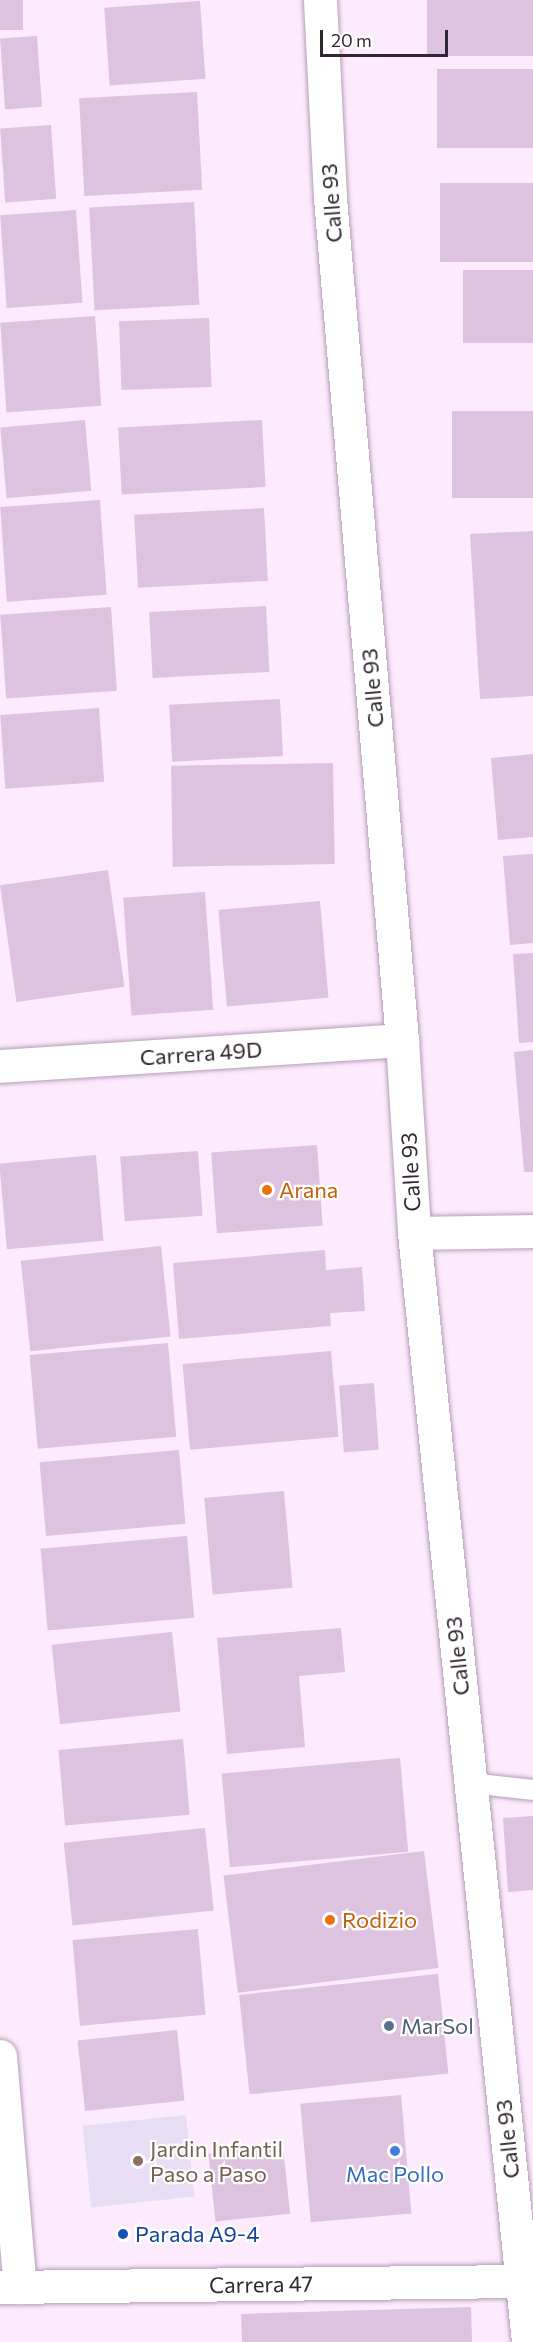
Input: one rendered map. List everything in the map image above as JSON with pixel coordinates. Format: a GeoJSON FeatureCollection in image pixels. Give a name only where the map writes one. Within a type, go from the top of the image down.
{"type":"FeatureCollection","features":[{"type":"Feature","properties":{"kind":"street","name":"Calle 93"},"geometry":{"type":"LineString","coordinates":[[320,0],[330,198],[402,1040],[414,1233],[528,2342]]}},
{"type":"Feature","properties":{"kind":"street","name":"Carrera 49D"},"geometry":{"type":"LineString","coordinates":[[0,1066],[402,1040]]}},
{"type":"Feature","properties":{"kind":"street"},"geometry":{"type":"LineString","coordinates":[[414,1233],[533,1231]]}},
{"type":"Feature","properties":{"kind":"street"},"geometry":{"type":"LineString","coordinates":[[0,2056],[10,2287]]}},
{"type":"Feature","properties":{"kind":"street","name":"Carrera 47"},"geometry":{"type":"LineString","coordinates":[[10,2287],[522,2281]]}},
{"type":"Feature","properties":{"kind":"lane"},"geometry":{"type":"LineString","coordinates":[[470,1783],[533,1790]]}},
{"type":"Feature","properties":{"kind":"shaded area","name":"Jardin Infantil Paso a Paso"},"geometry":{"type":"Polygon","coordinates":[[[186,2115],[195,2197],[91,2207],[83,2126],[186,2115]]]}},
{"type":"Feature","properties":{"kind":"building"},"geometry":{"type":"Polygon","coordinates":[[[0,0],[23,0],[23,30],[0,30],[0,0]]]}},
{"type":"Feature","properties":{"kind":"building"},"geometry":{"type":"Polygon","coordinates":[[[427,0],[533,0],[533,56],[427,56],[427,0]]]}},
{"type":"Feature","properties":{"kind":"building"},"geometry":{"type":"Polygon","coordinates":[[[200,1],[205,79],[110,86],[104,8],[200,1]]]}},
{"type":"Feature","properties":{"kind":"building"},"geometry":{"type":"Polygon","coordinates":[[[37,36],[42,107],[5,109],[0,39],[37,36]]]}},
{"type":"Feature","properties":{"kind":"building"},"geometry":{"type":"Polygon","coordinates":[[[437,69],[533,69],[533,148],[437,148],[437,69]]]}},
{"type":"Feature","properties":{"kind":"building"},"geometry":{"type":"Polygon","coordinates":[[[197,92],[202,190],[84,196],[79,98],[197,92]]]}},
{"type":"Feature","properties":{"kind":"building"},"geometry":{"type":"Polygon","coordinates":[[[51,125],[56,199],[5,202],[0,129],[51,125]]]}},
{"type":"Feature","properties":{"kind":"building"},"geometry":{"type":"Polygon","coordinates":[[[440,183],[533,183],[533,262],[440,262],[440,183]]]}},
{"type":"Feature","properties":{"kind":"building"},"geometry":{"type":"Polygon","coordinates":[[[194,202],[199,305],[95,310],[89,207],[194,202]]]}},
{"type":"Feature","properties":{"kind":"building"},"geometry":{"type":"Polygon","coordinates":[[[76,210],[82,303],[7,308],[0,215],[76,210]]]}},
{"type":"Feature","properties":{"kind":"building"},"geometry":{"type":"Polygon","coordinates":[[[463,270],[533,270],[533,343],[463,343],[463,270]]]}},
{"type":"Feature","properties":{"kind":"building"},"geometry":{"type":"Polygon","coordinates":[[[95,316],[101,406],[7,412],[0,323],[95,316]]]}},
{"type":"Feature","properties":{"kind":"building"},"geometry":{"type":"Polygon","coordinates":[[[209,318],[211,387],[121,390],[119,321],[209,318]]]}},
{"type":"Feature","properties":{"kind":"building"},"geometry":{"type":"Polygon","coordinates":[[[452,411],[533,411],[533,498],[452,498],[452,411]]]}},
{"type":"Feature","properties":{"kind":"building"},"geometry":{"type":"Polygon","coordinates":[[[85,420],[91,491],[7,498],[0,427],[85,420]]]}},
{"type":"Feature","properties":{"kind":"building"},"geometry":{"type":"Polygon","coordinates":[[[262,420],[266,487],[122,494],[118,428],[262,420]]]}},
{"type":"Feature","properties":{"kind":"building"},"geometry":{"type":"Polygon","coordinates":[[[100,500],[107,595],[7,602],[0,507],[100,500]]]}},
{"type":"Feature","properties":{"kind":"building"},"geometry":{"type":"Polygon","coordinates":[[[264,508],[268,581],[138,588],[134,515],[264,508]]]}},
{"type":"Feature","properties":{"kind":"building"},"geometry":{"type":"Polygon","coordinates":[[[533,531],[533,696],[480,699],[470,534],[533,531]]]}},
{"type":"Feature","properties":{"kind":"building"},"geometry":{"type":"Polygon","coordinates":[[[266,606],[269,672],[153,678],[149,612],[266,606]]]}},
{"type":"Feature","properties":{"kind":"building"},"geometry":{"type":"Polygon","coordinates":[[[111,607],[117,691],[6,699],[0,615],[111,607]]]}},
{"type":"Feature","properties":{"kind":"building"},"geometry":{"type":"Polygon","coordinates":[[[280,699],[283,756],[172,762],[169,705],[280,699]]]}},
{"type":"Feature","properties":{"kind":"building"},"geometry":{"type":"Polygon","coordinates":[[[99,708],[104,782],[5,789],[0,715],[99,708]]]}},
{"type":"Feature","properties":{"kind":"building"},"geometry":{"type":"Polygon","coordinates":[[[533,754],[533,837],[498,840],[491,758],[533,754]]]}},
{"type":"Feature","properties":{"kind":"building"},"geometry":{"type":"Polygon","coordinates":[[[333,763],[335,864],[173,867],[171,766],[333,763]]]}},
{"type":"Feature","properties":{"kind":"building"},"geometry":{"type":"Polygon","coordinates":[[[533,854],[533,943],[510,945],[503,856],[533,854]]]}},
{"type":"Feature","properties":{"kind":"building"},"geometry":{"type":"Polygon","coordinates":[[[108,870],[124,987],[16,1002],[0,885],[108,870]]]}},
{"type":"Feature","properties":{"kind":"building"},"geometry":{"type":"Polygon","coordinates":[[[205,892],[213,1010],[131,1015],[123,898],[205,892]]]}},
{"type":"Feature","properties":{"kind":"building"},"geometry":{"type":"Polygon","coordinates":[[[320,901],[328,998],[227,1007],[218,910],[320,901]]]}},
{"type":"Feature","properties":{"kind":"building"},"geometry":{"type":"Polygon","coordinates":[[[533,953],[533,1042],[519,1043],[513,954],[533,953]]]}},
{"type":"Feature","properties":{"kind":"building"},"geometry":{"type":"Polygon","coordinates":[[[533,1050],[533,1172],[524,1172],[514,1052],[533,1050]]]}},
{"type":"Feature","properties":{"kind":"building","name":"Arana"},"geometry":{"type":"Polygon","coordinates":[[[317,1145],[323,1226],[217,1233],[211,1152],[317,1145]]]}},
{"type":"Feature","properties":{"kind":"building"},"geometry":{"type":"Polygon","coordinates":[[[198,1151],[203,1216],[125,1221],[120,1156],[198,1151]]]}},
{"type":"Feature","properties":{"kind":"building"},"geometry":{"type":"Polygon","coordinates":[[[96,1155],[103,1241],[7,1249],[0,1163],[96,1155]]]}},
{"type":"Feature","properties":{"kind":"building"},"geometry":{"type":"Polygon","coordinates":[[[161,1246],[171,1337],[30,1351],[21,1261],[161,1246]]]}},
{"type":"Feature","properties":{"kind":"building"},"geometry":{"type":"Polygon","coordinates":[[[325,1250],[326,1270],[362,1267],[365,1311],[330,1313],[331,1326],[179,1339],[173,1263],[325,1250]]]}},
{"type":"Feature","properties":{"kind":"building"},"geometry":{"type":"Polygon","coordinates":[[[168,1343],[176,1437],[38,1449],[30,1355],[168,1343]]]}},
{"type":"Feature","properties":{"kind":"building"},"geometry":{"type":"Polygon","coordinates":[[[331,1351],[338,1437],[190,1450],[183,1364],[331,1351]]]}},
{"type":"Feature","properties":{"kind":"building"},"geometry":{"type":"Polygon","coordinates":[[[374,1383],[379,1450],[344,1452],[339,1385],[374,1383]]]}},
{"type":"Feature","properties":{"kind":"building"},"geometry":{"type":"Polygon","coordinates":[[[179,1450],[185,1524],[46,1536],[40,1462],[179,1450]]]}},
{"type":"Feature","properties":{"kind":"building"},"geometry":{"type":"Polygon","coordinates":[[[284,1491],[292,1588],[213,1595],[204,1498],[284,1491]]]}},
{"type":"Feature","properties":{"kind":"building"},"geometry":{"type":"Polygon","coordinates":[[[187,1536],[194,1618],[48,1630],[41,1549],[187,1536]]]}},
{"type":"Feature","properties":{"kind":"building"},"geometry":{"type":"Polygon","coordinates":[[[341,1628],[345,1672],[299,1676],[305,1747],[227,1754],[217,1638],[341,1628]]]}},
{"type":"Feature","properties":{"kind":"building"},"geometry":{"type":"Polygon","coordinates":[[[172,1632],[180,1712],[60,1724],[52,1645],[172,1632]]]}},
{"type":"Feature","properties":{"kind":"building"},"geometry":{"type":"Polygon","coordinates":[[[183,1739],[190,1815],[65,1826],[58,1750],[183,1739]]]}},
{"type":"Feature","properties":{"kind":"building"},"geometry":{"type":"Polygon","coordinates":[[[400,1758],[408,1852],[230,1867],[222,1774],[400,1758]]]}},
{"type":"Feature","properties":{"kind":"building"},"geometry":{"type":"Polygon","coordinates":[[[533,1816],[533,1890],[508,1892],[503,1818],[533,1816]]]}},
{"type":"Feature","properties":{"kind":"building"},"geometry":{"type":"Polygon","coordinates":[[[205,1828],[214,1911],[72,1925],[64,1843],[205,1828]]]}},
{"type":"Feature","properties":{"kind":"building","name":"Rodizio"},"geometry":{"type":"Polygon","coordinates":[[[424,1851],[438,1968],[238,1993],[224,1876],[424,1851]]]}},
{"type":"Feature","properties":{"kind":"building"},"geometry":{"type":"Polygon","coordinates":[[[198,1929],[205,2015],[80,2026],[72,1940],[198,1929]]]}},
{"type":"Feature","properties":{"kind":"building"},"geometry":{"type":"Polygon","coordinates":[[[438,1974],[448,2073],[250,2094],[239,1995],[438,1974]]]}},
{"type":"Feature","properties":{"kind":"building"},"geometry":{"type":"Polygon","coordinates":[[[177,2030],[184,2101],[85,2111],[78,2040],[177,2030]]]}},
{"type":"Feature","properties":{"kind":"building"},"geometry":{"type":"Polygon","coordinates":[[[401,2095],[411,2214],[311,2222],[300,2104],[401,2095]]]}},
{"type":"Feature","properties":{"kind":"building"},"geometry":{"type":"Polygon","coordinates":[[[283,2146],[290,2214],[216,2221],[208,2154],[283,2146]]]}},
{"type":"Feature","properties":{"kind":"building"},"geometry":{"type":"Polygon","coordinates":[[[471,2307],[472,2342],[242,2342],[241,2314],[471,2307]]]}},
{"type":"Feature","properties":{"kind":"place","name":"Arana"},"geometry":{"type":"Point","coordinates":[267,1190]}},
{"type":"Feature","properties":{"kind":"place","name":"Rodizio"},"geometry":{"type":"Point","coordinates":[330,1920]}},
{"type":"Feature","properties":{"kind":"place","name":"MarSol"},"geometry":{"type":"Point","coordinates":[389,2026]}},
{"type":"Feature","properties":{"kind":"place","name":"Mac Pollo"},"geometry":{"type":"Point","coordinates":[395,2151]}},
{"type":"Feature","properties":{"kind":"place","name":"Jardin Infantil Paso a Paso"},"geometry":{"type":"Point","coordinates":[138,2161]}},
{"type":"Feature","properties":{"kind":"place","name":"Parada A9-4"},"geometry":{"type":"Point","coordinates":[123,2234]}}]}
